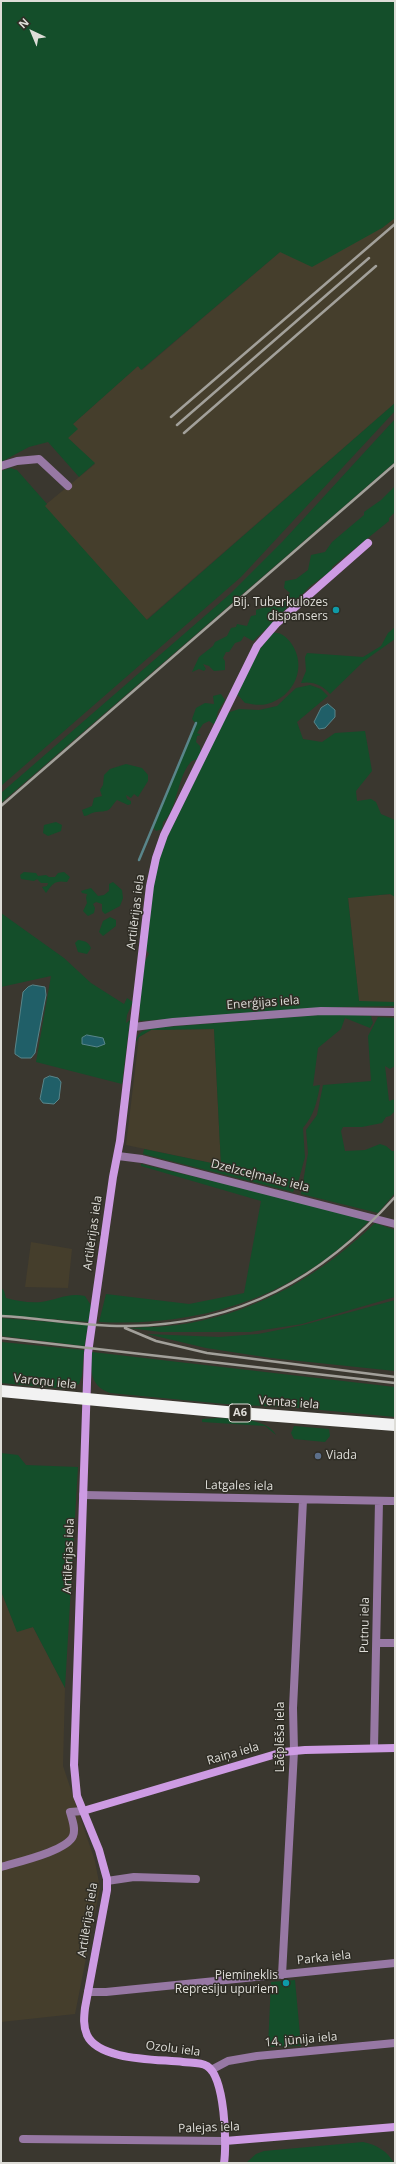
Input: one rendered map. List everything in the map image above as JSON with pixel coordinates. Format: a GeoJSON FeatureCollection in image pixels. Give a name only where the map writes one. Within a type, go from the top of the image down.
{"type":"FeatureCollection","features":[{"type":"Feature","properties":{"kind":"highway","name":"Varoņu iela"},"geometry":{"type":"LineString","coordinates":[[1,1391],[86,1400]]}},
{"type":"Feature","properties":{"kind":"highway","name":"Ventas iela"},"geometry":{"type":"LineString","coordinates":[[86,1400],[395,1425]]}},
{"type":"Feature","properties":{"kind":"street"},"geometry":{"type":"LineString","coordinates":[[1,466],[17,461],[39,459],[68,486]]}},
{"type":"Feature","properties":{"kind":"street","name":"Artilērijas iela"},"geometry":{"type":"LineString","coordinates":[[88,1992],[107,1881],[100,1853],[75,1786],[74,1765],[88,1353],[113,1177],[118,1156],[153,870],[164,835],[257,646],[277,623],[368,543]]}},
{"type":"Feature","properties":{"kind":"street","name":"Enerģijas iela"},"geometry":{"type":"LineString","coordinates":[[134,1027],[173,1022],[321,1011],[395,1012]]}},
{"type":"Feature","properties":{"kind":"street","name":"Dzelzceļmalas iela"},"geometry":{"type":"LineString","coordinates":[[118,1156],[142,1158],[395,1224]]}},
{"type":"Feature","properties":{"kind":"street","name":"Latgales iela"},"geometry":{"type":"LineString","coordinates":[[83,1495],[395,1501]]}},
{"type":"Feature","properties":{"kind":"street","name":"Lāčplēša iela"},"geometry":{"type":"LineString","coordinates":[[282,1975],[294,1751],[293,1708],[303,1500]]}},
{"type":"Feature","properties":{"kind":"street","name":"Putnu iela"},"geometry":{"type":"LineString","coordinates":[[374,1748],[379,1501]]}},
{"type":"Feature","properties":{"kind":"street"},"geometry":{"type":"LineString","coordinates":[[377,1643],[395,1643]]}},
{"type":"Feature","properties":{"kind":"street","name":"Raiņa iela"},"geometry":{"type":"LineString","coordinates":[[83,1810],[260,1758],[294,1751],[395,1748]]}},
{"type":"Feature","properties":{"kind":"street"},"geometry":{"type":"LineString","coordinates":[[1,1867],[61,1847],[70,1841],[74,1834],[70,1812],[83,1810]]}},
{"type":"Feature","properties":{"kind":"street"},"geometry":{"type":"LineString","coordinates":[[107,1881],[134,1877],[196,1879]]}},
{"type":"Feature","properties":{"kind":"street","name":"Parka iela"},"geometry":{"type":"LineString","coordinates":[[88,1992],[106,1992],[395,1963]]}},
{"type":"Feature","properties":{"kind":"street","name":"Ozolu iela"},"geometry":{"type":"LineString","coordinates":[[88,1992],[85,2008],[85,2029],[89,2039],[97,2047],[117,2054],[198,2064],[211,2070],[218,2084],[222,2104],[225,2141],[224,2163]]}},
{"type":"Feature","properties":{"kind":"street","name":"14. jūnija iela"},"geometry":{"type":"LineString","coordinates":[[211,2070],[228,2061],[257,2056],[395,2043]]}},
{"type":"Feature","properties":{"kind":"street","name":"Palejas iela"},"geometry":{"type":"LineString","coordinates":[[23,2139],[225,2141],[395,2127]]}},
{"type":"Feature","properties":{"kind":"shaded area"},"geometry":{"type":"Polygon","coordinates":[[[395,218],[395,403],[146,620],[44,506],[95,464],[68,438],[73,424],[138,366],[142,370],[280,252],[382,228],[395,218]]]}},
{"type":"Feature","properties":{"kind":"shaded area"},"geometry":{"type":"Polygon","coordinates":[[[395,894],[395,1002],[359,1002],[348,897],[395,894]]]}},
{"type":"Feature","properties":{"kind":"shaded area"},"geometry":{"type":"Polygon","coordinates":[[[214,1029],[221,1165],[126,1145],[139,1037],[151,1030],[214,1029]]]}},
{"type":"Feature","properties":{"kind":"shaded area"},"geometry":{"type":"Polygon","coordinates":[[[31,1242],[72,1249],[68,1288],[25,1287],[31,1242]]]}},
{"type":"Feature","properties":{"kind":"shaded area"},"geometry":{"type":"Polygon","coordinates":[[[1,1591],[17,1631],[33,1627],[65,1688],[63,1766],[95,1861],[100,1888],[75,2014],[1,2022],[1,1591]]]}},
{"type":"Feature","properties":{"kind":"green space"},"geometry":{"type":"Polygon","coordinates":[[[1,1],[395,1],[395,218],[382,228],[312,267],[280,252],[141,370],[138,366],[73,424],[78,429],[68,438],[95,463],[79,477],[48,442],[29,447],[1,462],[1,1]]]}},
{"type":"Feature","properties":{"kind":"green space"},"geometry":{"type":"Polygon","coordinates":[[[395,403],[395,411],[241,577],[1,786],[1,471],[10,468],[17,470],[47,504],[45,506],[147,620],[395,403]]]}},
{"type":"Feature","properties":{"kind":"green space"},"geometry":{"type":"Polygon","coordinates":[[[395,419],[395,462],[1,803],[1,793],[230,594],[283,541],[395,419]]]}},
{"type":"Feature","properties":{"kind":"green space"},"geometry":{"type":"Polygon","coordinates":[[[395,486],[395,512],[389,518],[389,521],[332,567],[332,570],[309,587],[282,613],[279,613],[277,619],[253,641],[244,636],[241,641],[235,643],[229,652],[226,652],[223,658],[225,661],[225,670],[214,671],[209,666],[203,664],[206,669],[204,671],[199,669],[192,672],[199,657],[213,646],[215,642],[227,636],[231,628],[236,627],[237,624],[247,626],[251,616],[256,615],[256,610],[272,605],[277,606],[287,597],[290,593],[284,588],[285,581],[296,579],[308,570],[311,555],[325,552],[332,542],[395,486]]]}},
{"type":"Feature","properties":{"kind":"green space"},"geometry":{"type":"Polygon","coordinates":[[[395,627],[395,639],[364,661],[330,694],[317,684],[301,683],[306,671],[305,657],[307,653],[363,657],[381,646],[388,633],[395,627]]]}},
{"type":"Feature","properties":{"kind":"green space"},"geometry":{"type":"Polygon","coordinates":[[[273,633],[281,634],[285,637],[291,643],[296,652],[298,671],[296,680],[285,695],[276,700],[261,705],[245,703],[237,694],[259,650],[273,633]]]}},
{"type":"Feature","properties":{"kind":"green space"},"geometry":{"type":"Polygon","coordinates":[[[310,685],[321,689],[328,696],[297,722],[303,739],[322,742],[335,733],[365,731],[372,771],[356,791],[357,801],[371,799],[376,802],[381,814],[395,820],[395,897],[390,894],[348,898],[359,1001],[395,1002],[395,1006],[340,1007],[140,1021],[140,996],[145,961],[149,954],[146,949],[154,882],[161,850],[227,713],[239,709],[259,710],[277,706],[296,688],[310,685]]]}},
{"type":"Feature","properties":{"kind":"green space"},"geometry":{"type":"Polygon","coordinates":[[[221,694],[225,700],[218,711],[215,725],[209,721],[203,724],[197,733],[201,735],[197,736],[196,742],[200,746],[201,753],[198,759],[192,761],[186,769],[168,817],[163,822],[162,829],[156,831],[153,827],[196,724],[192,719],[196,708],[205,703],[214,704],[213,696],[221,694]]]}},
{"type":"Feature","properties":{"kind":"green space"},"geometry":{"type":"Polygon","coordinates":[[[126,764],[142,768],[148,775],[148,781],[138,797],[134,794],[131,798],[126,795],[127,799],[131,801],[131,804],[128,805],[117,800],[111,808],[105,811],[94,812],[84,816],[82,810],[92,806],[94,798],[102,796],[100,790],[103,785],[104,775],[110,769],[126,764]]]}},
{"type":"Feature","properties":{"kind":"green space"},"geometry":{"type":"Polygon","coordinates":[[[56,822],[62,825],[61,831],[48,836],[43,833],[44,825],[56,822]]]}},
{"type":"Feature","properties":{"kind":"green space"},"geometry":{"type":"Polygon","coordinates":[[[24,872],[36,873],[38,876],[46,875],[49,877],[55,877],[58,873],[64,872],[70,877],[67,882],[60,881],[55,883],[46,893],[42,887],[47,886],[48,883],[41,883],[37,879],[34,881],[21,879],[20,875],[24,872]]]}},
{"type":"Feature","properties":{"kind":"green space"},"geometry":{"type":"Polygon","coordinates":[[[113,882],[122,890],[123,898],[120,906],[105,914],[102,911],[102,904],[96,902],[93,904],[95,908],[94,913],[88,916],[83,911],[87,903],[87,894],[82,893],[81,891],[91,888],[98,896],[104,895],[109,891],[109,884],[113,882]]]}},
{"type":"Feature","properties":{"kind":"green space"},"geometry":{"type":"Polygon","coordinates":[[[1,913],[64,958],[91,983],[124,1004],[127,998],[133,1002],[127,1015],[126,1023],[130,1020],[122,1084],[36,1062],[51,976],[1,987],[1,913]]]}},
{"type":"Feature","properties":{"kind":"green space"},"geometry":{"type":"Polygon","coordinates":[[[110,917],[116,920],[116,926],[103,936],[99,932],[103,921],[110,917]]]}},
{"type":"Feature","properties":{"kind":"green space"},"geometry":{"type":"Polygon","coordinates":[[[78,940],[89,944],[91,948],[87,954],[78,952],[75,943],[78,940]]]}},
{"type":"Feature","properties":{"kind":"green space"},"geometry":{"type":"Polygon","coordinates":[[[332,1014],[371,1016],[373,1023],[370,1028],[345,1018],[341,1029],[318,1048],[313,1086],[320,1085],[318,1097],[310,1118],[303,1128],[305,1157],[299,1179],[293,1192],[143,1154],[144,1149],[221,1165],[214,1029],[151,1030],[139,1037],[136,1042],[139,1034],[153,1028],[332,1014]]]}},
{"type":"Feature","properties":{"kind":"green space"},"geometry":{"type":"Polygon","coordinates":[[[378,1017],[395,1018],[395,1066],[390,1069],[385,1066],[389,1101],[395,1099],[395,1111],[390,1116],[386,1117],[382,1123],[362,1127],[343,1127],[341,1131],[345,1151],[365,1150],[380,1144],[386,1146],[392,1151],[395,1151],[395,1193],[378,1213],[301,1194],[308,1153],[306,1130],[317,1115],[323,1085],[371,1081],[368,1036],[378,1017]]]}},
{"type":"Feature","properties":{"kind":"green space"},"geometry":{"type":"Polygon","coordinates":[[[141,1164],[285,1198],[369,1221],[340,1247],[310,1270],[278,1288],[245,1302],[211,1312],[175,1319],[137,1322],[99,1322],[106,1294],[189,1304],[244,1293],[261,1201],[141,1166],[141,1164]]]}},
{"type":"Feature","properties":{"kind":"green space"},"geometry":{"type":"Polygon","coordinates":[[[375,1223],[395,1230],[395,1297],[302,1324],[250,1332],[161,1332],[129,1328],[190,1323],[242,1309],[266,1299],[313,1273],[334,1258],[375,1223]]]}},
{"type":"Feature","properties":{"kind":"green space"},"geometry":{"type":"Polygon","coordinates":[[[1,1287],[6,1298],[23,1302],[41,1302],[73,1295],[85,1296],[92,1307],[89,1322],[1,1315],[1,1287]]]}},
{"type":"Feature","properties":{"kind":"green space"},"geometry":{"type":"Polygon","coordinates":[[[395,1300],[395,1371],[271,1358],[206,1348],[147,1334],[219,1337],[258,1334],[303,1325],[395,1300]]]}},
{"type":"Feature","properties":{"kind":"green space"},"geometry":{"type":"Polygon","coordinates":[[[1,1318],[88,1325],[85,1344],[84,1346],[1,1336],[1,1318]]]}},
{"type":"Feature","properties":{"kind":"green space"},"geometry":{"type":"Polygon","coordinates":[[[1,1342],[84,1350],[82,1376],[79,1384],[67,1389],[1,1383],[1,1342]]]}},
{"type":"Feature","properties":{"kind":"green space"},"geometry":{"type":"Polygon","coordinates":[[[92,1352],[395,1387],[395,1417],[300,1408],[225,1404],[110,1393],[103,1390],[95,1382],[91,1365],[92,1352]]]}},
{"type":"Feature","properties":{"kind":"green space"},"geometry":{"type":"Polygon","coordinates":[[[202,1419],[241,1419],[258,1422],[272,1429],[276,1435],[265,1426],[202,1422],[202,1419]]]}},
{"type":"Feature","properties":{"kind":"green space"},"geometry":{"type":"Polygon","coordinates":[[[294,1426],[329,1429],[330,1436],[325,1442],[294,1439],[291,1433],[294,1426]]]}},
{"type":"Feature","properties":{"kind":"green space"},"geometry":{"type":"Polygon","coordinates":[[[1,1453],[18,1455],[26,1465],[78,1467],[65,1688],[33,1627],[17,1632],[1,1591],[1,1453]]]}},
{"type":"Feature","properties":{"kind":"green space"},"geometry":{"type":"Polygon","coordinates":[[[295,1980],[301,2046],[268,2047],[271,1982],[295,1980]]]}},
{"type":"Feature","properties":{"kind":"green space"},"geometry":{"type":"Polygon","coordinates":[[[363,2142],[381,2149],[394,2163],[246,2163],[256,2154],[264,2151],[363,2142]]]}},
{"type":"Feature","properties":{"kind":"water"},"geometry":{"type":"Polygon","coordinates":[[[328,704],[335,710],[335,717],[325,728],[319,729],[314,722],[321,708],[328,704]]]}},
{"type":"Feature","properties":{"kind":"water"},"geometry":{"type":"Polygon","coordinates":[[[33,985],[45,987],[46,995],[35,1053],[31,1058],[21,1058],[15,1054],[15,1050],[23,992],[28,987],[33,985]]]}},
{"type":"Feature","properties":{"kind":"water"},"geometry":{"type":"Polygon","coordinates":[[[87,1035],[103,1038],[105,1044],[97,1047],[82,1044],[82,1038],[87,1035]]]}},
{"type":"Feature","properties":{"kind":"water"},"geometry":{"type":"Polygon","coordinates":[[[50,1076],[58,1078],[61,1082],[59,1099],[54,1104],[43,1103],[40,1099],[44,1079],[50,1076]]]}},
{"type":"Feature","properties":{"kind":"waterway"},"geometry":{"type":"LineString","coordinates":[[139,860],[196,723]]}},
{"type":"Feature","properties":{"kind":"railway"},"geometry":{"type":"LineString","coordinates":[[171,417],[395,224]]}},
{"type":"Feature","properties":{"kind":"railway"},"geometry":{"type":"LineString","coordinates":[[177,425],[369,258]]}},
{"type":"Feature","properties":{"kind":"railway"},"geometry":{"type":"LineString","coordinates":[[184,433],[376,266]]}},
{"type":"Feature","properties":{"kind":"railway"},"geometry":{"type":"LineString","coordinates":[[1,806],[395,464]]}},
{"type":"Feature","properties":{"kind":"railway"},"geometry":{"type":"LineString","coordinates":[[1,1316],[112,1326],[168,1323],[206,1317],[242,1306],[276,1292],[308,1273],[338,1251],[367,1226],[395,1197]]}},
{"type":"Feature","properties":{"kind":"railway"},"geometry":{"type":"LineString","coordinates":[[125,1328],[156,1341],[207,1353],[395,1377]]}},
{"type":"Feature","properties":{"kind":"railway"},"geometry":{"type":"LineString","coordinates":[[1,1338],[395,1383]]}},
{"type":"Feature","properties":{"kind":"place","name":"Bij. Tuberkulozes dispansers"},"geometry":{"type":"Point","coordinates":[336,610]}},
{"type":"Feature","properties":{"kind":"place","name":"Viada"},"geometry":{"type":"Point","coordinates":[318,1456]}},
{"type":"Feature","properties":{"kind":"place","name":"Piemineklis Represiju upuriem"},"geometry":{"type":"Point","coordinates":[286,1983]}}]}
